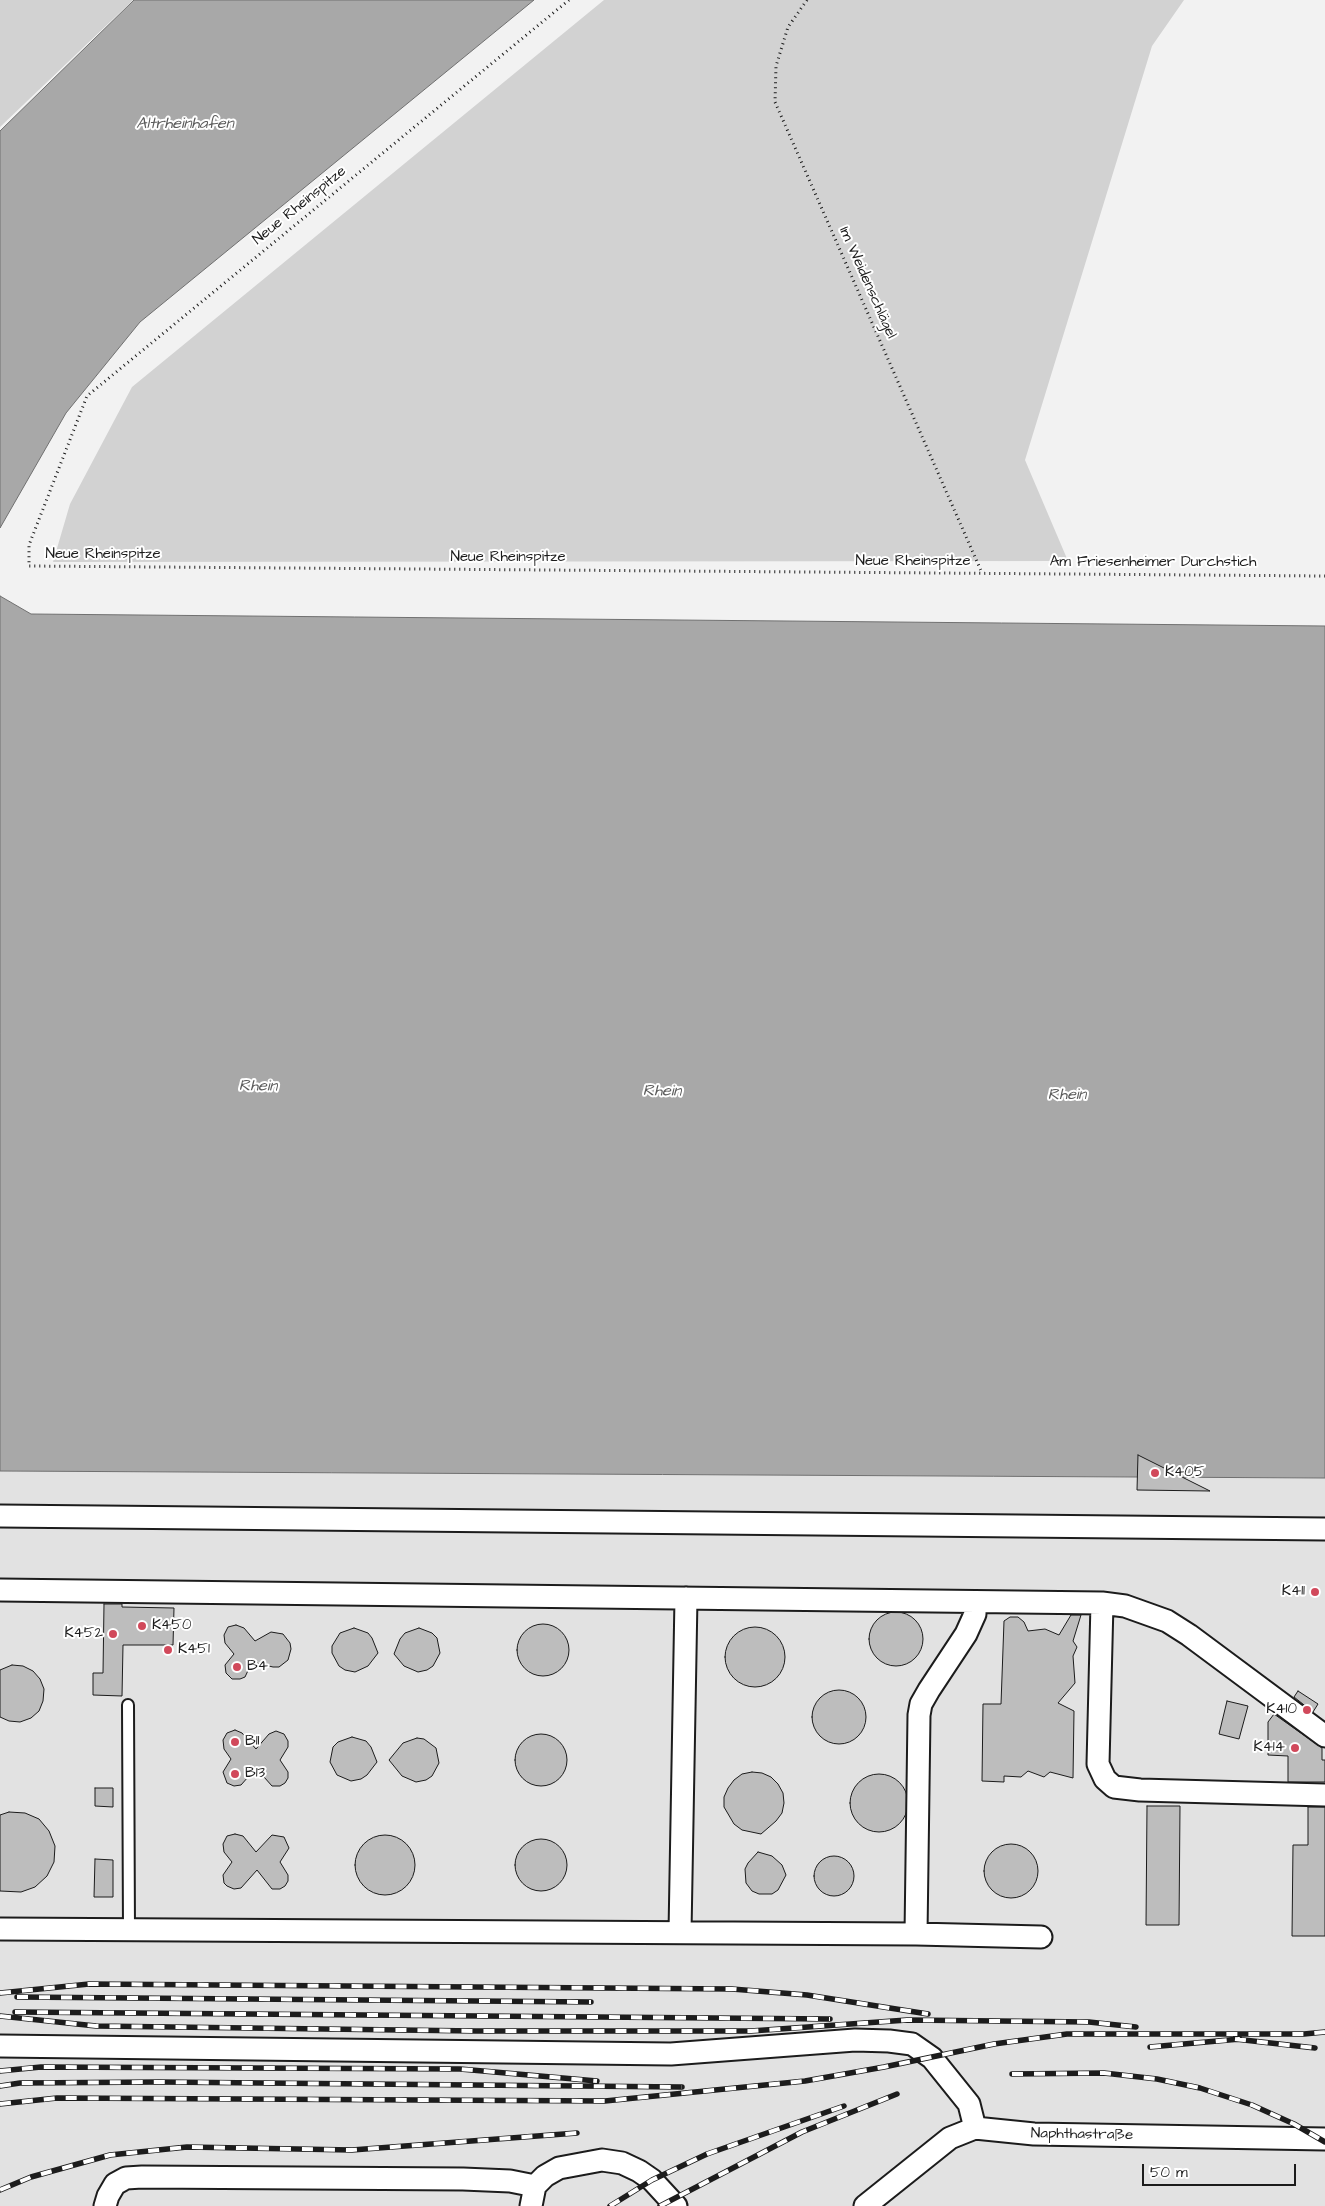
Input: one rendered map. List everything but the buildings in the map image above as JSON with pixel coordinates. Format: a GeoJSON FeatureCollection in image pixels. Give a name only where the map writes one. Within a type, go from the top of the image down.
{"type":"FeatureCollection","features":[{"type":"Feature","properties":{"kind":"street"},"geometry":{"type":"LineString","coordinates":[[0,1516],[1325,1528]]}},
{"type":"Feature","properties":{"kind":"street"},"geometry":{"type":"LineString","coordinates":[[0,1590],[1102,1602],[1125,1606],[1167,1621],[1189,1635],[1325,1736]]}},
{"type":"Feature","properties":{"kind":"street"},"geometry":{"type":"LineString","coordinates":[[680,1932],[686,1598]]}},
{"type":"Feature","properties":{"kind":"street"},"geometry":{"type":"LineString","coordinates":[[916,1934],[919,1715],[921,1704],[929,1690],[966,1634],[975,1614],[975,1602]]}},
{"type":"Feature","properties":{"kind":"street"},"geometry":{"type":"LineString","coordinates":[[1102,1602],[1098,1764],[1105,1779],[1114,1786],[1140,1790],[1325,1794]]}},
{"type":"Feature","properties":{"kind":"street"},"geometry":{"type":"LineString","coordinates":[[0,1929],[680,1932],[1042,1936]]}},
{"type":"Feature","properties":{"kind":"street"},"geometry":{"type":"LineString","coordinates":[[0,2046],[671,2054],[855,2040],[889,2041],[912,2044],[932,2058],[969,2104],[975,2128]]}},
{"type":"Feature","properties":{"kind":"street","name":"Naphthastraße"},"geometry":{"type":"LineString","coordinates":[[865,2206],[950,2138],[975,2128],[1034,2134],[1325,2139]]}},
{"type":"Feature","properties":{"kind":"street"},"geometry":{"type":"LineString","coordinates":[[106,2206],[108,2196],[116,2184],[126,2178],[142,2177],[510,2181],[533,2196],[545,2176],[560,2168],[602,2160],[622,2163],[652,2180],[676,2206]]}},
{"type":"Feature","properties":{"kind":"lane"},"geometry":{"type":"LineString","coordinates":[[128,1705],[129,1930]]}},
{"type":"Feature","properties":{"kind":"path","name":"Neue Rheinspitze"},"geometry":{"type":"LineString","coordinates":[[569,0],[87,396],[29,545],[29,566],[982,573]]}},
{"type":"Feature","properties":{"kind":"path","name":"Im Weidenschlägel"},"geometry":{"type":"LineString","coordinates":[[807,0],[788,27],[776,66],[775,102],[982,573]]}},
{"type":"Feature","properties":{"kind":"path","name":"Am Friesenheimer Durchstich"},"geometry":{"type":"LineString","coordinates":[[982,573],[1325,576]]}},
{"type":"Feature","properties":{"kind":"shaded area"},"geometry":{"type":"Polygon","coordinates":[[[0,0],[133,0],[0,127],[0,0]]]}},
{"type":"Feature","properties":{"kind":"shaded area"},"geometry":{"type":"Polygon","coordinates":[[[604,0],[1184,0],[1152,46],[1025,460],[1068,561],[53,562],[70,504],[132,387],[604,0]]]}},
{"type":"Feature","properties":{"kind":"shaded area"},"geometry":{"type":"Polygon","coordinates":[[[0,1471],[1325,1478],[1325,2206],[0,2206],[0,1471]]]}},
{"type":"Feature","properties":{"kind":"water","name":"Altrheinhafen"},"geometry":{"type":"Polygon","coordinates":[[[134,0],[534,0],[140,322],[66,413],[0,528],[0,131],[134,0]]]}},
{"type":"Feature","properties":{"kind":"water","name":"Rhein"},"geometry":{"type":"Polygon","coordinates":[[[0,596],[31,614],[1325,626],[1325,1478],[0,1471],[0,596]]]}},
{"type":"Feature","properties":{"kind":"railway"},"geometry":{"type":"LineString","coordinates":[[0,1993],[89,1984],[732,1989],[807,1995],[928,2014]]}},
{"type":"Feature","properties":{"kind":"railway"},"geometry":{"type":"LineString","coordinates":[[17,1997],[591,2002]]}},
{"type":"Feature","properties":{"kind":"railway"},"geometry":{"type":"LineString","coordinates":[[15,2012],[830,2019]]}},
{"type":"Feature","properties":{"kind":"railway"},"geometry":{"type":"LineString","coordinates":[[0,2016],[96,2026],[476,2031],[751,2031],[907,2020],[1089,2022],[1136,2027]]}},
{"type":"Feature","properties":{"kind":"railway"},"geometry":{"type":"LineString","coordinates":[[0,2104],[57,2098],[605,2101],[805,2081],[994,2044],[1067,2034],[1304,2034],[1325,2032]]}},
{"type":"Feature","properties":{"kind":"railway"},"geometry":{"type":"LineString","coordinates":[[1235,2039],[1315,2048]]}},
{"type":"Feature","properties":{"kind":"railway"},"geometry":{"type":"LineString","coordinates":[[1150,2047],[1240,2039]]}},
{"type":"Feature","properties":{"kind":"railway"},"geometry":{"type":"LineString","coordinates":[[0,2071],[41,2067],[460,2069],[597,2081]]}},
{"type":"Feature","properties":{"kind":"railway"},"geometry":{"type":"LineString","coordinates":[[1012,2074],[1104,2073],[1157,2079],[1200,2088],[1252,2105],[1294,2124],[1325,2142]]}},
{"type":"Feature","properties":{"kind":"railway"},"geometry":{"type":"LineString","coordinates":[[0,2086],[20,2083],[159,2082],[682,2087]]}},
{"type":"Feature","properties":{"kind":"railway"},"geometry":{"type":"LineString","coordinates":[[660,2206],[802,2132],[897,2094]]}},
{"type":"Feature","properties":{"kind":"railway"},"geometry":{"type":"LineString","coordinates":[[610,2206],[652,2180],[707,2154],[844,2106]]}},
{"type":"Feature","properties":{"kind":"railway"},"geometry":{"type":"LineString","coordinates":[[0,2190],[31,2177],[110,2155],[187,2147],[352,2150],[577,2133]]}},
{"type":"Feature","properties":{"kind":"place","name":"K405"},"geometry":{"type":"Point","coordinates":[1155,1473]}},
{"type":"Feature","properties":{"kind":"place","name":"K411"},"geometry":{"type":"Point","coordinates":[1315,1592]}},
{"type":"Feature","properties":{"kind":"place","name":"K450"},"geometry":{"type":"Point","coordinates":[142,1626]}},
{"type":"Feature","properties":{"kind":"place","name":"K452"},"geometry":{"type":"Point","coordinates":[113,1634]}},
{"type":"Feature","properties":{"kind":"place","name":"K451"},"geometry":{"type":"Point","coordinates":[168,1650]}},
{"type":"Feature","properties":{"kind":"place","name":"B4"},"geometry":{"type":"Point","coordinates":[237,1667]}},
{"type":"Feature","properties":{"kind":"place","name":"K410"},"geometry":{"type":"Point","coordinates":[1307,1710]}},
{"type":"Feature","properties":{"kind":"place","name":"B11"},"geometry":{"type":"Point","coordinates":[235,1742]}},
{"type":"Feature","properties":{"kind":"place","name":"K414"},"geometry":{"type":"Point","coordinates":[1295,1748]}},
{"type":"Feature","properties":{"kind":"place","name":"B13"},"geometry":{"type":"Point","coordinates":[235,1774]}}]}
